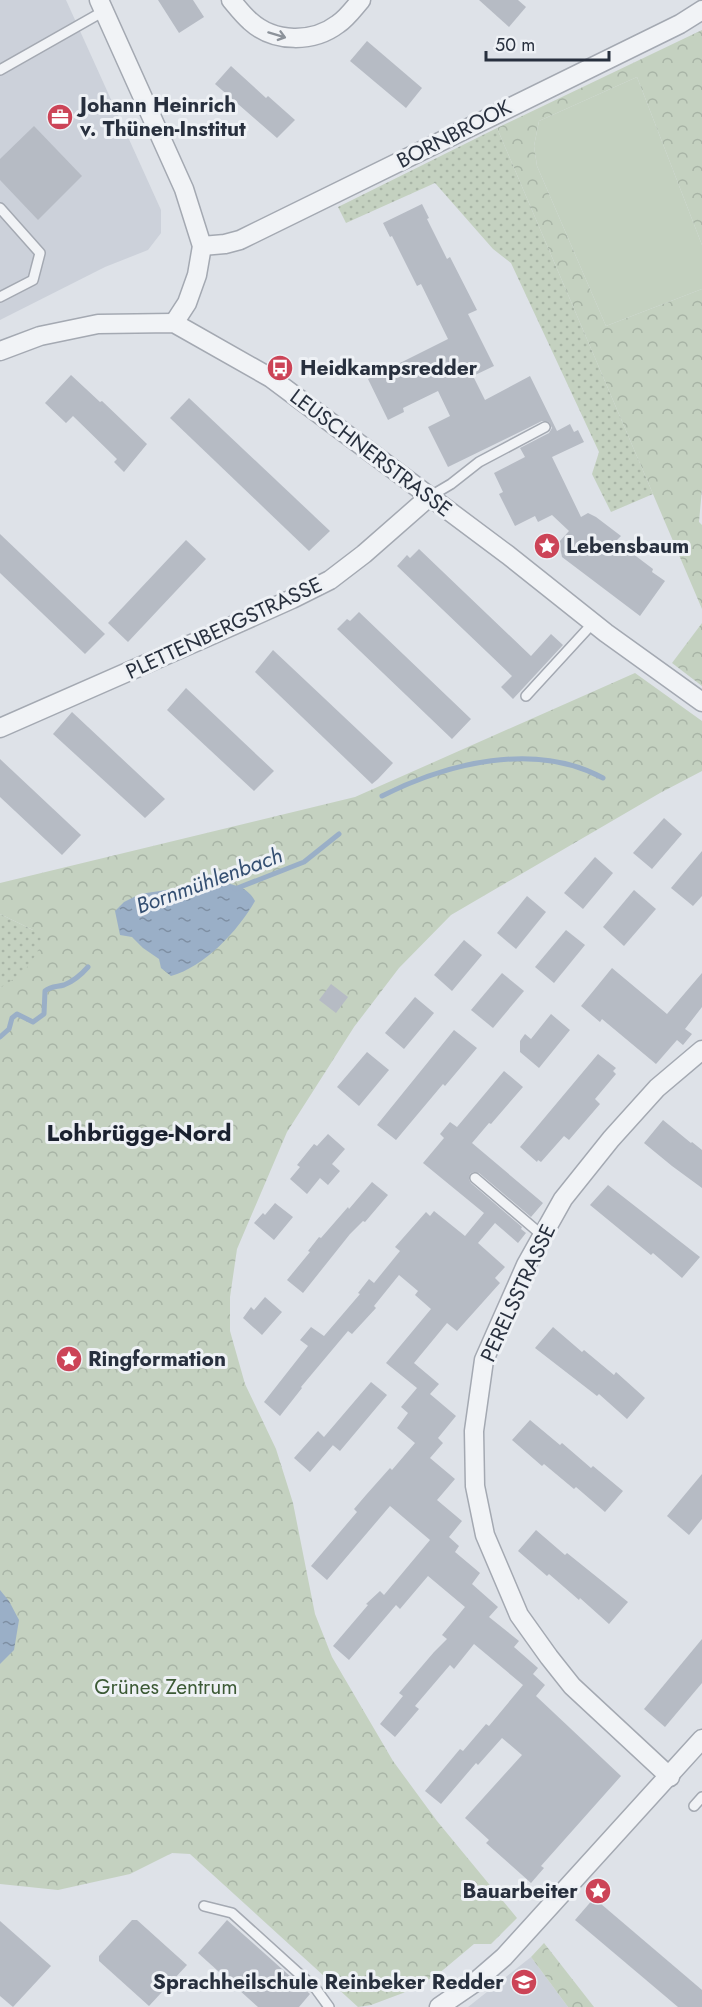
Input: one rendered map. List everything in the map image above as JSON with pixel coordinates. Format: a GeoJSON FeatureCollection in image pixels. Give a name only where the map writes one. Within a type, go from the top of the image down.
{"type":"FeatureCollection","features":[{"type":"Feature","properties":{"kind":"street"},"geometry":{"type":"LineString","coordinates":[[231,0],[257,27],[289,38],[306,38],[328,30],[340,23],[361,0]]}},
{"type":"Feature","properties":{"kind":"street"},"geometry":{"type":"LineString","coordinates":[[101,5],[184,189],[202,246],[197,275],[187,303],[174,323]]}},
{"type":"Feature","properties":{"kind":"street","name":"BORNBROOK"},"geometry":{"type":"LineString","coordinates":[[202,246],[240,240],[672,27],[702,10]]}},
{"type":"Feature","properties":{"kind":"street","name":"LEUSCHNERSTRASSE"},"geometry":{"type":"LineString","coordinates":[[0,351],[40,336],[98,324],[174,323],[260,370],[508,555],[593,623],[702,702]]}},
{"type":"Feature","properties":{"kind":"street","name":"PLETTENBERGSTRASSE"},"geometry":{"type":"LineString","coordinates":[[0,728],[206,638],[330,580],[364,554],[429,497]]}},
{"type":"Feature","properties":{"kind":"street","name":"PERELSSTRASSE"},"geometry":{"type":"LineString","coordinates":[[670,1777],[572,1686],[519,1615],[485,1534],[475,1486],[474,1431],[484,1360],[526,1265],[563,1199],[611,1139],[657,1088],[702,1050]]}},
{"type":"Feature","properties":{"kind":"street"},"geometry":{"type":"LineString","coordinates":[[439,2007],[474,1983],[504,1957],[701,1741]]}},
{"type":"Feature","properties":{"kind":"lane"},"geometry":{"type":"LineString","coordinates":[[0,70],[101,5]]}},
{"type":"Feature","properties":{"kind":"lane"},"geometry":{"type":"LineString","coordinates":[[0,208],[40,253],[33,280],[0,297]]}},
{"type":"Feature","properties":{"kind":"lane"},"geometry":{"type":"LineString","coordinates":[[429,497],[451,484],[479,462],[545,427]]}},
{"type":"Feature","properties":{"kind":"lane"},"geometry":{"type":"LineString","coordinates":[[526,696],[593,623]]}},
{"type":"Feature","properties":{"kind":"lane"},"geometry":{"type":"LineString","coordinates":[[475,1178],[543,1236]]}},
{"type":"Feature","properties":{"kind":"lane"},"geometry":{"type":"LineString","coordinates":[[694,1806],[702,1797]]}},
{"type":"Feature","properties":{"kind":"lane"},"geometry":{"type":"LineString","coordinates":[[204,1906],[232,1913],[236,1923],[282,1964],[316,1989],[329,2007]]}},
{"type":"Feature","properties":{"kind":"shaded area","name":"Johann Heinrich v. Thünen-Institut"},"geometry":{"type":"Polygon","coordinates":[[[0,0],[66,0],[161,210],[161,233],[148,250],[105,267],[0,320],[0,0]]]}},
{"type":"Feature","properties":{"kind":"shaded area","name":"Sprachheilschule Reinbeker Redder"},"geometry":{"type":"Polygon","coordinates":[[[531,1957],[568,2007],[468,2007],[531,1957]]]}},
{"type":"Feature","properties":{"kind":"green space"},"geometry":{"type":"Polygon","coordinates":[[[702,30],[702,245],[637,77],[539,121],[534,146],[537,166],[606,326],[702,289],[702,489],[699,522],[702,525],[702,609],[497,128],[702,30]]]}},
{"type":"Feature","properties":{"kind":"green space"},"geometry":{"type":"Polygon","coordinates":[[[637,77],[702,245],[702,289],[606,326],[537,166],[534,146],[539,121],[637,77]]]}},
{"type":"Feature","properties":{"kind":"green space"},"geometry":{"type":"Polygon","coordinates":[[[497,128],[653,494],[611,512],[592,474],[599,452],[511,263],[493,249],[435,183],[346,223],[338,207],[497,128]]]}},
{"type":"Feature","properties":{"kind":"green space"},"geometry":{"type":"Polygon","coordinates":[[[702,623],[702,686],[672,663],[702,623]]]}},
{"type":"Feature","properties":{"kind":"green space","name":"Grünes Zentrum"},"geometry":{"type":"Polygon","coordinates":[[[635,673],[702,721],[702,771],[660,793],[451,915],[399,968],[354,1027],[287,1132],[237,1249],[230,1297],[230,1331],[245,1384],[276,1449],[293,1503],[315,1614],[332,1657],[393,1761],[437,1821],[517,1918],[491,1944],[474,1944],[437,1975],[403,1993],[371,2005],[358,2007],[190,1854],[172,1853],[130,1874],[58,1890],[0,1884],[0,988],[33,930],[0,914],[0,883],[355,797],[635,673]]]}},
{"type":"Feature","properties":{"kind":"green space"},"geometry":{"type":"Polygon","coordinates":[[[0,914],[33,930],[46,940],[23,973],[0,988],[0,914]]]}},
{"type":"Feature","properties":{"kind":"green space"},"geometry":{"type":"Polygon","coordinates":[[[544,1943],[594,2007],[568,2007],[531,1957],[544,1943]]]}},
{"type":"Feature","properties":{"kind":"water"},"geometry":{"type":"Polygon","coordinates":[[[219,882],[244,889],[255,901],[230,936],[196,965],[171,976],[161,968],[159,959],[132,937],[120,935],[115,911],[124,902],[140,894],[219,882]]]}},
{"type":"Feature","properties":{"kind":"water"},"geometry":{"type":"Polygon","coordinates":[[[0,1590],[19,1620],[14,1650],[0,1664],[0,1590]]]}},
{"type":"Feature","properties":{"kind":"building"},"geometry":{"type":"Polygon","coordinates":[[[158,0],[193,0],[204,17],[179,33],[158,0]]]}},
{"type":"Feature","properties":{"kind":"building"},"geometry":{"type":"Polygon","coordinates":[[[479,0],[518,0],[526,7],[509,27],[479,0]]]}},
{"type":"Feature","properties":{"kind":"building"},"geometry":{"type":"Polygon","coordinates":[[[367,41],[422,88],[406,108],[350,61],[367,41]]]}},
{"type":"Feature","properties":{"kind":"building"},"geometry":{"type":"Polygon","coordinates":[[[231,66],[266,98],[268,96],[295,120],[277,138],[215,84],[231,66]]]}},
{"type":"Feature","properties":{"kind":"building"},"geometry":{"type":"Polygon","coordinates":[[[34,126],[82,176],[38,220],[0,180],[0,159],[34,126]]]}},
{"type":"Feature","properties":{"kind":"building"},"geometry":{"type":"Polygon","coordinates":[[[422,204],[447,259],[450,257],[477,310],[468,314],[494,366],[473,376],[485,400],[530,376],[557,431],[570,424],[574,432],[578,430],[584,442],[552,457],[581,517],[588,513],[621,536],[616,541],[665,581],[640,616],[562,557],[559,542],[569,531],[552,515],[538,522],[535,516],[515,526],[499,494],[503,492],[494,473],[525,457],[520,448],[549,433],[552,428],[549,422],[542,421],[448,467],[428,427],[450,416],[438,391],[403,408],[404,412],[388,420],[368,379],[448,339],[421,284],[417,286],[383,223],[422,204]]]}},
{"type":"Feature","properties":{"kind":"building"},"geometry":{"type":"Polygon","coordinates":[[[71,375],[147,444],[124,472],[114,462],[117,459],[73,416],[66,423],[45,403],[71,375]]]}},
{"type":"Feature","properties":{"kind":"building"},"geometry":{"type":"Polygon","coordinates":[[[189,398],[330,531],[309,551],[170,418],[189,398]]]}},
{"type":"Feature","properties":{"kind":"building"},"geometry":{"type":"Polygon","coordinates":[[[0,534],[105,634],[85,654],[0,573],[0,534]]]}},
{"type":"Feature","properties":{"kind":"building"},"geometry":{"type":"Polygon","coordinates":[[[186,540],[206,559],[128,642],[108,623],[186,540]]]}},
{"type":"Feature","properties":{"kind":"building"},"geometry":{"type":"Polygon","coordinates":[[[419,549],[531,656],[551,634],[563,645],[513,699],[501,687],[512,676],[397,566],[407,555],[410,558],[419,549]]]}},
{"type":"Feature","properties":{"kind":"building"},"geometry":{"type":"Polygon","coordinates":[[[359,612],[471,719],[452,739],[337,629],[359,612]]]}},
{"type":"Feature","properties":{"kind":"building"},"geometry":{"type":"Polygon","coordinates":[[[273,650],[393,763],[372,784],[255,672],[273,650]]]}},
{"type":"Feature","properties":{"kind":"building"},"geometry":{"type":"Polygon","coordinates":[[[186,688],[274,771],[254,791],[167,710],[186,688]]]}},
{"type":"Feature","properties":{"kind":"building"},"geometry":{"type":"Polygon","coordinates":[[[72,712],[165,799],[145,818],[53,734],[72,712]]]}},
{"type":"Feature","properties":{"kind":"building"},"geometry":{"type":"Polygon","coordinates":[[[0,759],[81,835],[62,855],[0,797],[0,759]]]}},
{"type":"Feature","properties":{"kind":"building"},"geometry":{"type":"Polygon","coordinates":[[[664,818],[682,834],[652,869],[633,853],[664,818]]]}},
{"type":"Feature","properties":{"kind":"building"},"geometry":{"type":"Polygon","coordinates":[[[702,851],[702,896],[693,906],[671,888],[702,851]]]}},
{"type":"Feature","properties":{"kind":"building"},"geometry":{"type":"Polygon","coordinates":[[[595,857],[613,873],[583,909],[564,893],[595,857]]]}},
{"type":"Feature","properties":{"kind":"building"},"geometry":{"type":"Polygon","coordinates":[[[634,890],[656,909],[624,946],[603,927],[634,890]]]}},
{"type":"Feature","properties":{"kind":"building"},"geometry":{"type":"Polygon","coordinates":[[[527,896],[546,912],[516,949],[497,933],[527,896]]]}},
{"type":"Feature","properties":{"kind":"building"},"geometry":{"type":"Polygon","coordinates":[[[566,930],[585,945],[554,983],[535,967],[566,930]]]}},
{"type":"Feature","properties":{"kind":"building"},"geometry":{"type":"Polygon","coordinates":[[[464,940],[482,955],[452,991],[434,975],[464,940]]]}},
{"type":"Feature","properties":{"kind":"building"},"geometry":{"type":"Polygon","coordinates":[[[612,968],[667,1014],[702,973],[702,1007],[685,1029],[692,1034],[683,1045],[677,1040],[656,1064],[602,1019],[600,1022],[581,1006],[612,968]]]}},
{"type":"Feature","properties":{"kind":"building"},"geometry":{"type":"Polygon","coordinates":[[[502,973],[524,991],[493,1028],[471,1010],[502,973]]]}},
{"type":"Feature","properties":{"kind":"building"},"geometry":{"type":"Polygon","coordinates":[[[331,984],[348,997],[336,1013],[319,1000],[331,984]]]}},
{"type":"Feature","properties":{"kind":"building"},"geometry":{"type":"Polygon","coordinates":[[[415,997],[434,1013],[404,1049],[385,1033],[415,997]]]}},
{"type":"Feature","properties":{"kind":"building"},"geometry":{"type":"Polygon","coordinates":[[[551,1014],[570,1030],[539,1068],[520,1052],[520,1041],[525,1034],[531,1039],[551,1014]]]}},
{"type":"Feature","properties":{"kind":"building"},"geometry":{"type":"Polygon","coordinates":[[[454,1030],[477,1048],[396,1140],[377,1125],[454,1030]]]}},
{"type":"Feature","properties":{"kind":"building"},"geometry":{"type":"Polygon","coordinates":[[[367,1052],[389,1070],[359,1106],[337,1087],[367,1052]]]}},
{"type":"Feature","properties":{"kind":"building"},"geometry":{"type":"Polygon","coordinates":[[[598,1054],[616,1068],[613,1071],[616,1074],[595,1099],[600,1104],[569,1140],[564,1136],[541,1162],[538,1160],[537,1162],[520,1147],[598,1054]]]}},
{"type":"Feature","properties":{"kind":"building"},"geometry":{"type":"Polygon","coordinates":[[[504,1071],[523,1087],[472,1143],[543,1203],[531,1217],[479,1173],[470,1174],[471,1183],[526,1233],[518,1243],[495,1223],[478,1243],[505,1267],[495,1278],[500,1283],[457,1331],[447,1323],[414,1363],[439,1384],[430,1394],[456,1416],[438,1438],[443,1443],[430,1458],[455,1479],[437,1500],[462,1521],[449,1537],[459,1546],[455,1552],[480,1573],[472,1584],[498,1607],[489,1617],[519,1641],[514,1647],[538,1668],[533,1674],[545,1685],[536,1696],[621,1776],[541,1866],[544,1868],[531,1883],[486,1843],[489,1840],[465,1818],[522,1755],[502,1738],[478,1765],[476,1763],[441,1804],[425,1791],[460,1749],[463,1751],[486,1724],[489,1726],[523,1685],[474,1644],[454,1669],[450,1665],[415,1706],[419,1709],[395,1737],[380,1724],[403,1696],[399,1693],[447,1639],[442,1635],[465,1607],[428,1576],[400,1609],[396,1605],[349,1660],[333,1646],[368,1605],[366,1604],[380,1591],[384,1595],[430,1540],[390,1506],[327,1580],[311,1566],[357,1512],[354,1509],[415,1443],[397,1428],[408,1413],[401,1407],[417,1388],[386,1363],[431,1309],[415,1295],[418,1291],[399,1275],[374,1306],[376,1308],[352,1334],[348,1331],[280,1416],[264,1402],[308,1346],[300,1340],[311,1327],[324,1336],[360,1294],[358,1293],[369,1279],[374,1283],[400,1251],[395,1247],[426,1212],[430,1216],[434,1211],[465,1236],[484,1213],[423,1163],[444,1138],[440,1134],[450,1122],[457,1127],[504,1071]]]}},
{"type":"Feature","properties":{"kind":"building"},"geometry":{"type":"Polygon","coordinates":[[[663,1120],[702,1150],[702,1188],[644,1143],[663,1120]]]}},
{"type":"Feature","properties":{"kind":"building"},"geometry":{"type":"Polygon","coordinates":[[[328,1134],[345,1149],[332,1164],[340,1171],[328,1185],[320,1178],[307,1194],[290,1179],[300,1167],[297,1165],[314,1144],[317,1146],[328,1134]]]}},
{"type":"Feature","properties":{"kind":"building"},"geometry":{"type":"Polygon","coordinates":[[[372,1182],[388,1195],[365,1222],[363,1221],[350,1234],[303,1293],[287,1280],[319,1237],[321,1238],[348,1207],[349,1209],[372,1182]]]}},
{"type":"Feature","properties":{"kind":"building"},"geometry":{"type":"Polygon","coordinates":[[[608,1185],[700,1257],[682,1278],[590,1205],[608,1185]]]}},
{"type":"Feature","properties":{"kind":"building"},"geometry":{"type":"Polygon","coordinates":[[[275,1203],[293,1217],[274,1240],[254,1223],[275,1203]]]}},
{"type":"Feature","properties":{"kind":"building"},"geometry":{"type":"Polygon","coordinates":[[[265,1297],[282,1312],[262,1335],[243,1318],[251,1307],[254,1310],[265,1297]]]}},
{"type":"Feature","properties":{"kind":"building"},"geometry":{"type":"Polygon","coordinates":[[[553,1327],[614,1375],[616,1372],[645,1398],[627,1419],[599,1394],[597,1396],[535,1348],[553,1327]]]}},
{"type":"Feature","properties":{"kind":"building"},"geometry":{"type":"Polygon","coordinates":[[[371,1382],[387,1395],[340,1451],[333,1445],[310,1472],[294,1458],[318,1431],[324,1437],[371,1382]]]}},
{"type":"Feature","properties":{"kind":"building"},"geometry":{"type":"Polygon","coordinates":[[[530,1420],[623,1491],[605,1512],[576,1487],[574,1489],[544,1464],[542,1466],[512,1440],[530,1420]]]}},
{"type":"Feature","properties":{"kind":"building"},"geometry":{"type":"Polygon","coordinates":[[[702,1474],[702,1519],[689,1535],[667,1516],[702,1474]]]}},
{"type":"Feature","properties":{"kind":"building"},"geometry":{"type":"Polygon","coordinates":[[[536,1530],[565,1555],[567,1553],[628,1602],[609,1624],[580,1598],[579,1600],[549,1574],[547,1576],[518,1551],[536,1530]]]}},
{"type":"Feature","properties":{"kind":"building"},"geometry":{"type":"Polygon","coordinates":[[[702,1639],[702,1683],[665,1727],[644,1709],[702,1639]]]}},
{"type":"Feature","properties":{"kind":"building"},"geometry":{"type":"Polygon","coordinates":[[[594,1898],[702,1990],[702,2007],[678,2007],[575,1920],[594,1898]]]}},
{"type":"Feature","properties":{"kind":"building"},"geometry":{"type":"Polygon","coordinates":[[[132,1920],[137,1920],[187,1965],[149,2006],[99,1961],[99,1956],[132,1920]]]}},
{"type":"Feature","properties":{"kind":"building"},"geometry":{"type":"Polygon","coordinates":[[[227,1920],[310,1994],[299,2007],[258,2007],[198,1953],[227,1920]]]}},
{"type":"Feature","properties":{"kind":"building"},"geometry":{"type":"Polygon","coordinates":[[[0,1921],[51,1966],[13,2007],[0,1996],[0,1921]]]}},
{"type":"Feature","properties":{"kind":"waterway","name":"Bornmühlenbach"},"geometry":{"type":"LineString","coordinates":[[382,796],[434,774],[491,761],[520,759],[549,761],[577,767],[603,778]]}},
{"type":"Feature","properties":{"kind":"waterway","name":"Bornmühlenbach"},"geometry":{"type":"LineString","coordinates":[[235,889],[304,862],[339,834]]}},
{"type":"Feature","properties":{"kind":"waterway","name":"Bornmühlenbach"},"geometry":{"type":"LineString","coordinates":[[0,1037],[9,1029],[12,1018],[17,1014],[33,1022],[44,1014],[45,991],[71,982],[88,967]]}},
{"type":"Feature","properties":{"kind":"place","name":"Johann Heinrich v. Thünen-Institut"},"geometry":{"type":"Point","coordinates":[60,117]}},
{"type":"Feature","properties":{"kind":"place","name":"Heidkampsredder"},"geometry":{"type":"Point","coordinates":[280,368]}},
{"type":"Feature","properties":{"kind":"place","name":"Lebensbaum"},"geometry":{"type":"Point","coordinates":[547,546]}},
{"type":"Feature","properties":{"kind":"place","name":"Ringformation"},"geometry":{"type":"Point","coordinates":[69,1359]}},
{"type":"Feature","properties":{"kind":"place","name":"Bauarbeiter"},"geometry":{"type":"Point","coordinates":[598,1891]}},
{"type":"Feature","properties":{"kind":"place","name":"Sprachheilschule Reinbeker Redder"},"geometry":{"type":"Point","coordinates":[524,1982]}},
{"type":"Feature","properties":{"kind":"district","name":"Lohbrügge-Nord"},"geometry":{"type":"Point","coordinates":[139,1132]}}]}
